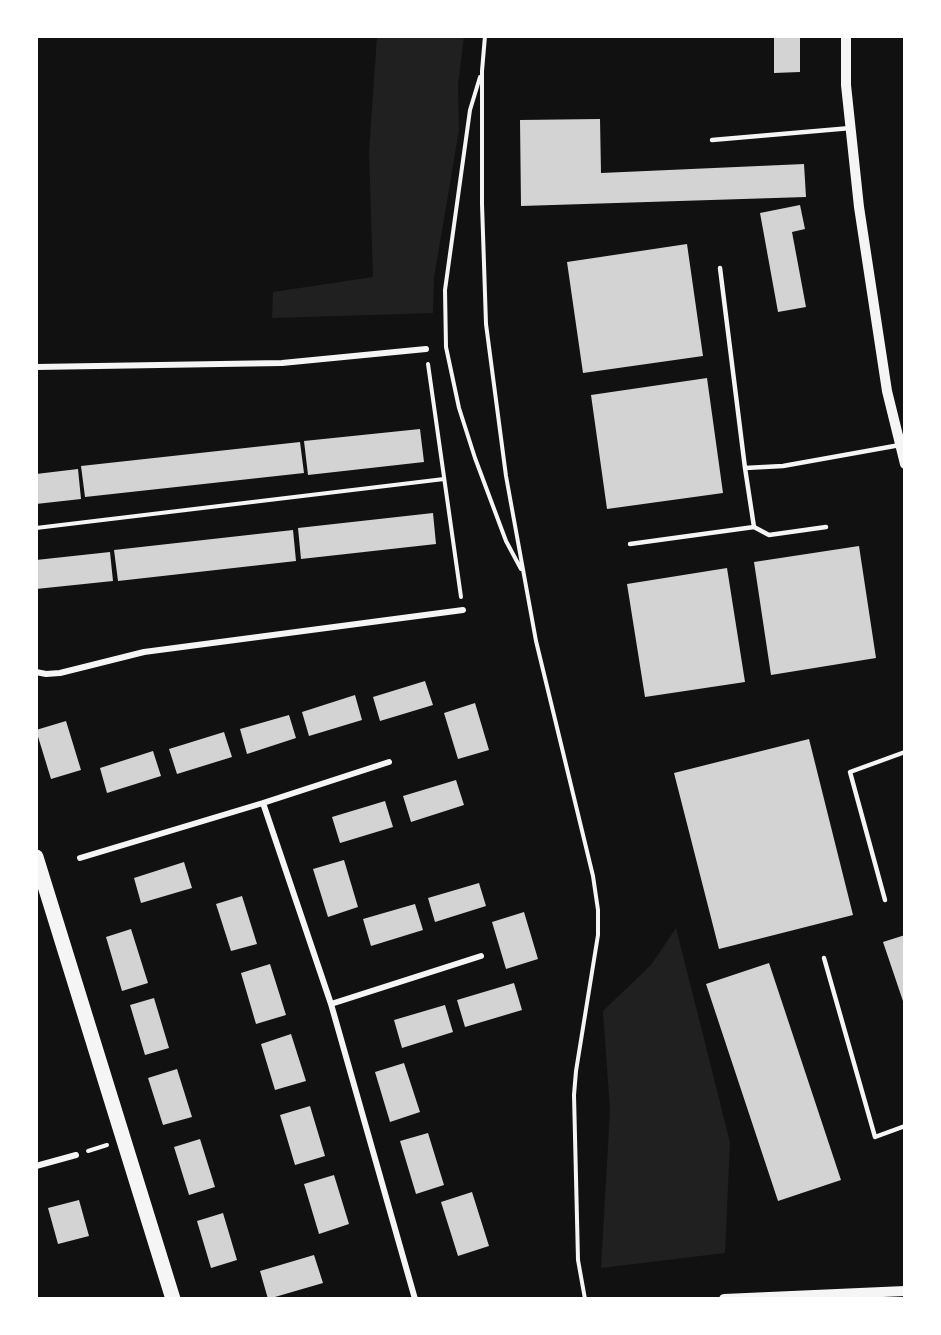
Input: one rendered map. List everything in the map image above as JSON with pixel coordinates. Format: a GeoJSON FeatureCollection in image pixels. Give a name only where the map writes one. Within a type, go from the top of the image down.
{"type":"FeatureCollection","features":[{"type":"Feature","properties":{"kind":"main road"},"geometry":{"type":"LineString","coordinates":[[36,857],[173,1299]]}},
{"type":"Feature","properties":{"kind":"street"},"geometry":{"type":"LineString","coordinates":[[846,36],[846,85],[859,207],[886,380],[905,464]]}},
{"type":"Feature","properties":{"kind":"street"},"geometry":{"type":"LineString","coordinates":[[36,367],[282,363],[426,349]]}},
{"type":"Feature","properties":{"kind":"street"},"geometry":{"type":"LineString","coordinates":[[36,672],[60,673],[144,652],[463,609]]}},
{"type":"Feature","properties":{"kind":"street"},"geometry":{"type":"LineString","coordinates":[[80,858],[389,762]]}},
{"type":"Feature","properties":{"kind":"street"},"geometry":{"type":"LineString","coordinates":[[263,803],[331,1004],[415,1299]]}},
{"type":"Feature","properties":{"kind":"street"},"geometry":{"type":"LineString","coordinates":[[331,1004],[481,956]]}},
{"type":"Feature","properties":{"kind":"street"},"geometry":{"type":"LineString","coordinates":[[36,1166],[76,1155]]}},
{"type":"Feature","properties":{"kind":"street"},"geometry":{"type":"LineString","coordinates":[[724,1299],[905,1291]]}},
{"type":"Feature","properties":{"kind":"lane"},"geometry":{"type":"LineString","coordinates":[[712,140],[851,128]]}},
{"type":"Feature","properties":{"kind":"lane"},"geometry":{"type":"LineString","coordinates":[[720,268],[754,527]]}},
{"type":"Feature","properties":{"kind":"lane"},"geometry":{"type":"LineString","coordinates":[[746,468],[783,466],[900,445]]}},
{"type":"Feature","properties":{"kind":"lane"},"geometry":{"type":"LineString","coordinates":[[630,544],[754,527],[769,535],[826,526]]}},
{"type":"Feature","properties":{"kind":"lane"},"geometry":{"type":"LineString","coordinates":[[885,900],[850,772],[905,752]]}},
{"type":"Feature","properties":{"kind":"lane"},"geometry":{"type":"LineString","coordinates":[[824,958],[875,1137],[905,1126]]}},
{"type":"Feature","properties":{"kind":"path"},"geometry":{"type":"LineString","coordinates":[[485,36],[482,71],[482,204],[486,324],[506,476],[522,572],[536,641],[593,876],[598,910],[598,935],[574,1095],[578,1260],[585,1299]]}},
{"type":"Feature","properties":{"kind":"path"},"geometry":{"type":"LineString","coordinates":[[482,71],[470,110],[456,199],[445,290],[446,347],[459,408],[475,459],[506,541],[522,572]]}},
{"type":"Feature","properties":{"kind":"path"},"geometry":{"type":"LineString","coordinates":[[426,349],[463,609]]}},
{"type":"Feature","properties":{"kind":"path"},"geometry":{"type":"LineString","coordinates":[[36,528],[444,479]]}},
{"type":"Feature","properties":{"kind":"path"},"geometry":{"type":"LineString","coordinates":[[76,1155],[123,1139]]}},
{"type":"Feature","properties":{"kind":"shaded area"},"geometry":{"type":"Polygon","coordinates":[[[377,36],[464,36],[458,85],[459,130],[434,278],[433,313],[272,318],[273,292],[373,277],[369,152],[377,36]]]}},
{"type":"Feature","properties":{"kind":"shaded area"},"geometry":{"type":"Polygon","coordinates":[[[676,928],[730,1142],[725,1253],[601,1268],[610,1110],[603,1011],[651,965],[676,928]]]}},
{"type":"Feature","properties":{"kind":"building"},"geometry":{"type":"Polygon","coordinates":[[[774,36],[800,36],[800,72],[774,73],[774,36]]]}},
{"type":"Feature","properties":{"kind":"building"},"geometry":{"type":"Polygon","coordinates":[[[600,119],[601,173],[804,164],[806,197],[521,206],[520,120],[600,119]]]}},
{"type":"Feature","properties":{"kind":"building"},"geometry":{"type":"Polygon","coordinates":[[[800,205],[805,229],[792,232],[806,307],[778,312],[760,213],[800,205]]]}},
{"type":"Feature","properties":{"kind":"building"},"geometry":{"type":"Polygon","coordinates":[[[687,244],[703,356],[583,373],[567,262],[687,244]]]}},
{"type":"Feature","properties":{"kind":"building"},"geometry":{"type":"Polygon","coordinates":[[[707,378],[723,493],[607,509],[591,395],[707,378]]]}},
{"type":"Feature","properties":{"kind":"building"},"geometry":{"type":"Polygon","coordinates":[[[420,429],[424,462],[308,475],[304,441],[420,429]]]}},
{"type":"Feature","properties":{"kind":"building"},"geometry":{"type":"Polygon","coordinates":[[[300,442],[304,473],[85,497],[81,466],[300,442]]]}},
{"type":"Feature","properties":{"kind":"building"},"geometry":{"type":"Polygon","coordinates":[[[78,469],[81,499],[36,504],[36,474],[78,469]]]}},
{"type":"Feature","properties":{"kind":"building"},"geometry":{"type":"Polygon","coordinates":[[[433,513],[436,544],[301,559],[298,528],[433,513]]]}},
{"type":"Feature","properties":{"kind":"building"},"geometry":{"type":"Polygon","coordinates":[[[293,530],[296,561],[118,581],[114,550],[293,530]]]}},
{"type":"Feature","properties":{"kind":"building"},"geometry":{"type":"Polygon","coordinates":[[[859,546],[876,658],[771,675],[754,562],[859,546]]]}},
{"type":"Feature","properties":{"kind":"building"},"geometry":{"type":"Polygon","coordinates":[[[110,552],[113,581],[36,589],[36,560],[110,552]]]}},
{"type":"Feature","properties":{"kind":"building"},"geometry":{"type":"Polygon","coordinates":[[[727,568],[745,682],[645,697],[627,584],[727,568]]]}},
{"type":"Feature","properties":{"kind":"building"},"geometry":{"type":"Polygon","coordinates":[[[425,681],[433,705],[380,721],[373,697],[425,681]]]}},
{"type":"Feature","properties":{"kind":"building"},"geometry":{"type":"Polygon","coordinates":[[[355,695],[362,720],[309,736],[302,712],[355,695]]]}},
{"type":"Feature","properties":{"kind":"building"},"geometry":{"type":"Polygon","coordinates":[[[475,703],[489,750],[458,759],[444,713],[475,703]]]}},
{"type":"Feature","properties":{"kind":"building"},"geometry":{"type":"Polygon","coordinates":[[[289,715],[296,738],[247,754],[240,729],[289,715]]]}},
{"type":"Feature","properties":{"kind":"building"},"geometry":{"type":"Polygon","coordinates":[[[66,721],[81,770],[51,779],[36,730],[66,721]]]}},
{"type":"Feature","properties":{"kind":"building"},"geometry":{"type":"Polygon","coordinates":[[[224,732],[232,757],[177,774],[169,749],[224,732]]]}},
{"type":"Feature","properties":{"kind":"building"},"geometry":{"type":"Polygon","coordinates":[[[809,739],[853,915],[719,949],[674,773],[809,739]]]}},
{"type":"Feature","properties":{"kind":"building"},"geometry":{"type":"Polygon","coordinates":[[[153,751],[161,776],[107,793],[100,768],[153,751]]]}},
{"type":"Feature","properties":{"kind":"building"},"geometry":{"type":"Polygon","coordinates":[[[456,780],[464,805],[411,822],[403,796],[456,780]]]}},
{"type":"Feature","properties":{"kind":"building"},"geometry":{"type":"Polygon","coordinates":[[[385,801],[393,827],[340,843],[332,817],[385,801]]]}},
{"type":"Feature","properties":{"kind":"building"},"geometry":{"type":"Polygon","coordinates":[[[344,860],[358,907],[328,917],[313,869],[344,860]]]}},
{"type":"Feature","properties":{"kind":"building"},"geometry":{"type":"Polygon","coordinates":[[[184,862],[192,888],[141,903],[134,878],[184,862]]]}},
{"type":"Feature","properties":{"kind":"building"},"geometry":{"type":"Polygon","coordinates":[[[479,883],[486,906],[435,922],[428,898],[479,883]]]}},
{"type":"Feature","properties":{"kind":"building"},"geometry":{"type":"Polygon","coordinates":[[[242,896],[257,944],[231,951],[216,904],[242,896]]]}},
{"type":"Feature","properties":{"kind":"building"},"geometry":{"type":"Polygon","coordinates":[[[415,904],[423,930],[371,946],[363,919],[415,904]]]}},
{"type":"Feature","properties":{"kind":"building"},"geometry":{"type":"Polygon","coordinates":[[[524,912],[538,959],[506,969],[492,922],[524,912]]]}},
{"type":"Feature","properties":{"kind":"building"},"geometry":{"type":"Polygon","coordinates":[[[131,929],[148,983],[122,991],[106,937],[131,929]]]}},
{"type":"Feature","properties":{"kind":"building"},"geometry":{"type":"Polygon","coordinates":[[[905,935],[905,1007],[883,942],[905,935]]]}},
{"type":"Feature","properties":{"kind":"building"},"geometry":{"type":"Polygon","coordinates":[[[769,963],[841,1180],[778,1201],[706,984],[769,963]]]}},
{"type":"Feature","properties":{"kind":"building"},"geometry":{"type":"Polygon","coordinates":[[[270,964],[286,1015],[256,1024],[241,973],[270,964]]]}},
{"type":"Feature","properties":{"kind":"building"},"geometry":{"type":"Polygon","coordinates":[[[514,983],[522,1010],[465,1027],[457,1000],[514,983]]]}},
{"type":"Feature","properties":{"kind":"building"},"geometry":{"type":"Polygon","coordinates":[[[154,998],[169,1048],[145,1055],[130,1005],[154,998]]]}},
{"type":"Feature","properties":{"kind":"building"},"geometry":{"type":"Polygon","coordinates":[[[445,1005],[453,1032],[402,1048],[394,1020],[445,1005]]]}},
{"type":"Feature","properties":{"kind":"building"},"geometry":{"type":"Polygon","coordinates":[[[291,1034],[306,1081],[275,1090],[261,1044],[291,1034]]]}},
{"type":"Feature","properties":{"kind":"building"},"geometry":{"type":"Polygon","coordinates":[[[404,1063],[420,1112],[390,1122],[375,1072],[404,1063]]]}},
{"type":"Feature","properties":{"kind":"building"},"geometry":{"type":"Polygon","coordinates":[[[177,1069],[192,1117],[163,1125],[148,1078],[177,1069]]]}},
{"type":"Feature","properties":{"kind":"building"},"geometry":{"type":"Polygon","coordinates":[[[310,1106],[325,1156],[295,1165],[280,1115],[310,1106]]]}},
{"type":"Feature","properties":{"kind":"building"},"geometry":{"type":"Polygon","coordinates":[[[428,1133],[444,1185],[416,1194],[400,1141],[428,1133]]]}},
{"type":"Feature","properties":{"kind":"building"},"geometry":{"type":"Polygon","coordinates":[[[200,1139],[215,1187],[189,1195],[174,1147],[200,1139]]]}},
{"type":"Feature","properties":{"kind":"building"},"geometry":{"type":"Polygon","coordinates":[[[334,1175],[349,1224],[319,1234],[304,1184],[334,1175]]]}},
{"type":"Feature","properties":{"kind":"building"},"geometry":{"type":"Polygon","coordinates":[[[472,1192],[489,1246],[458,1256],[441,1202],[472,1192]]]}},
{"type":"Feature","properties":{"kind":"building"},"geometry":{"type":"Polygon","coordinates":[[[79,1200],[89,1236],[58,1244],[48,1208],[79,1200]]]}},
{"type":"Feature","properties":{"kind":"building"},"geometry":{"type":"Polygon","coordinates":[[[223,1213],[237,1260],[211,1268],[197,1221],[223,1213]]]}},
{"type":"Feature","properties":{"kind":"building"},"geometry":{"type":"Polygon","coordinates":[[[314,1255],[323,1283],[268,1299],[260,1271],[314,1255]]]}}]}
